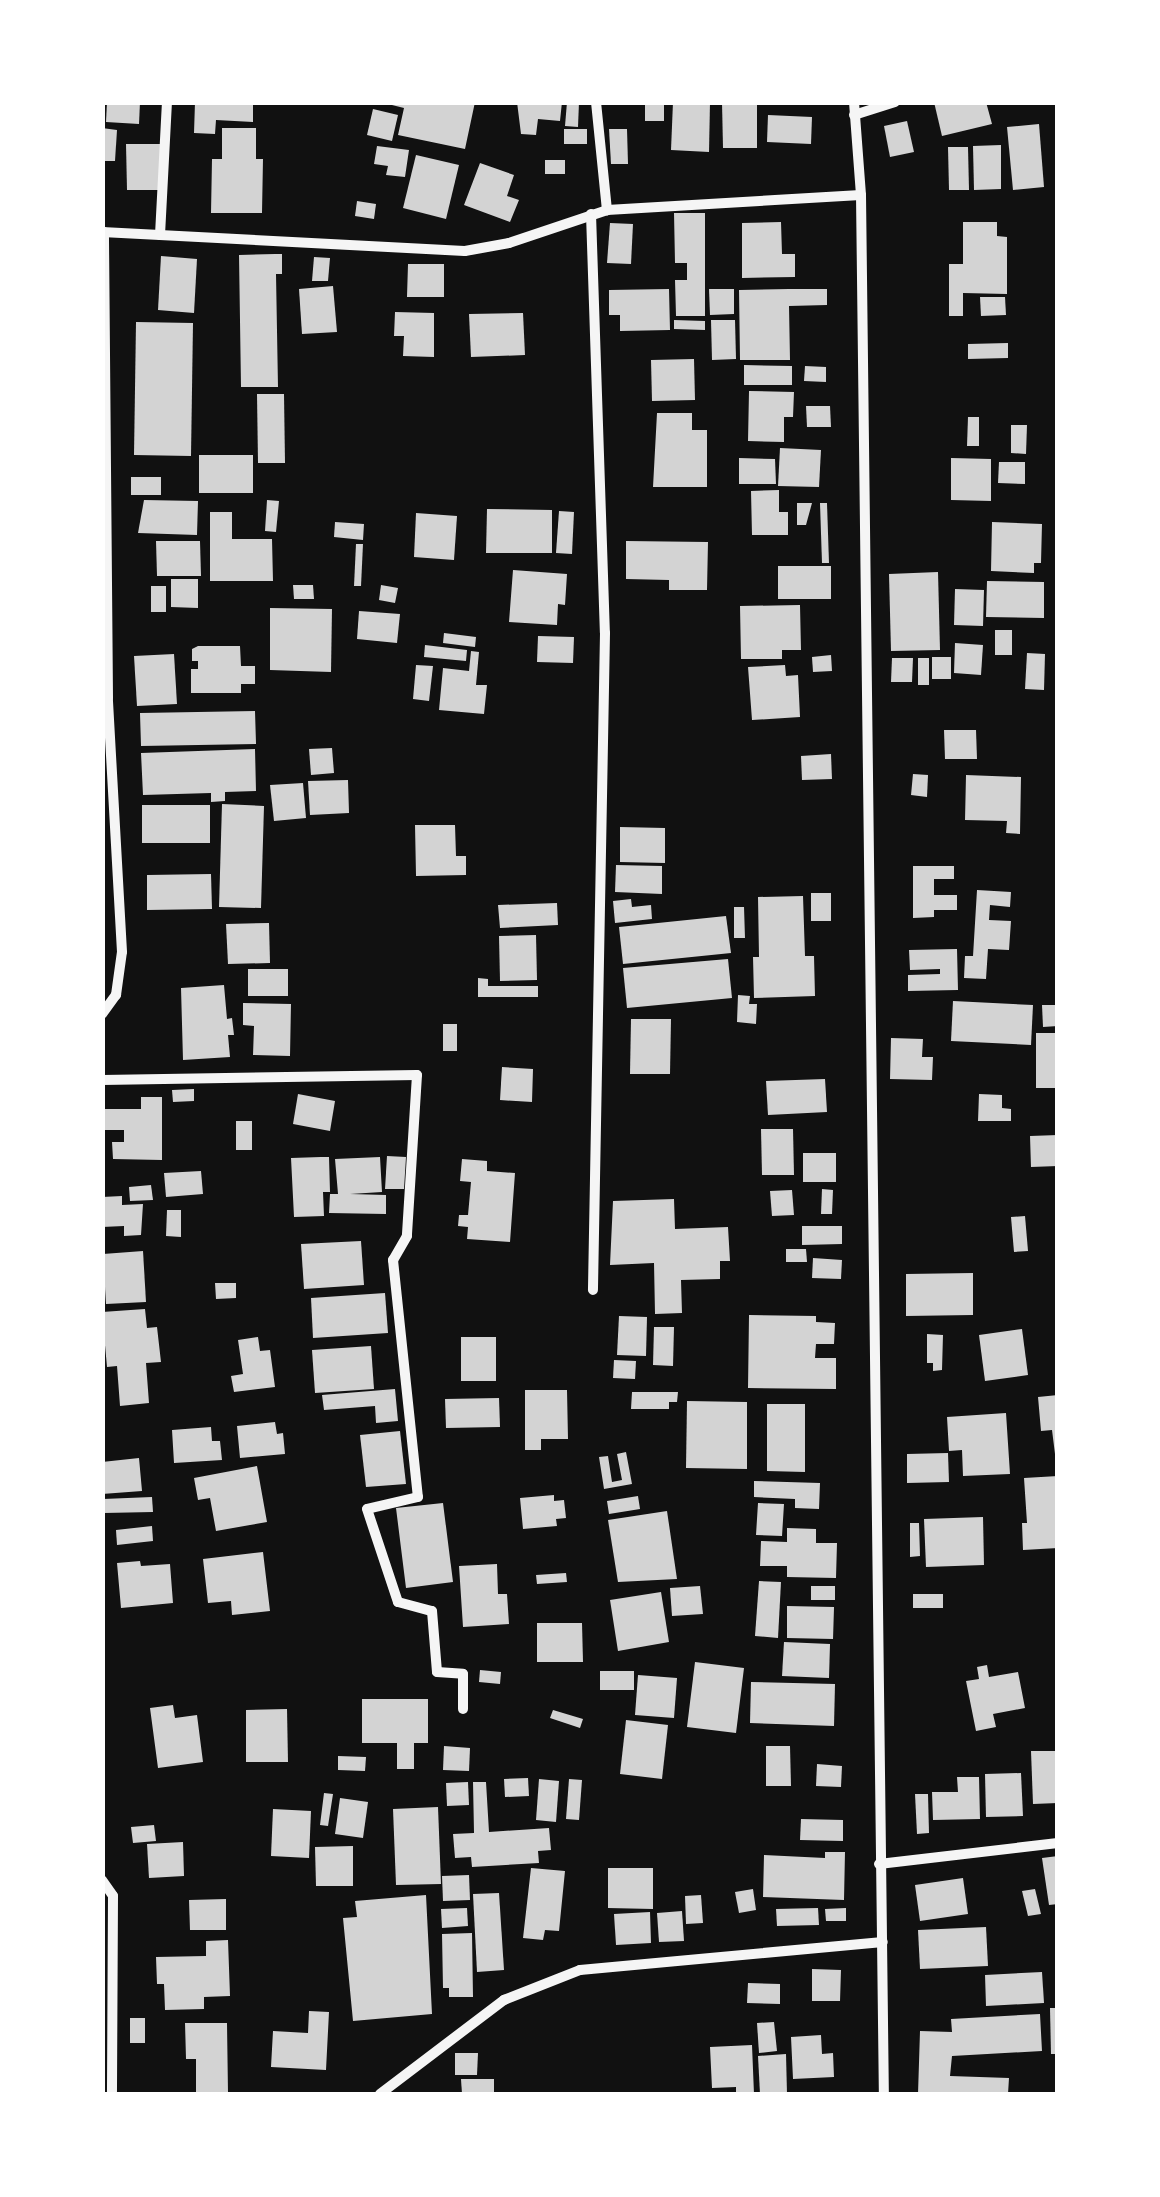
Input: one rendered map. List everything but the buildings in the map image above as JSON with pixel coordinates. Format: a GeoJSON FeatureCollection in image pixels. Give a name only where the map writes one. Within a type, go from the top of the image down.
{"type":"FeatureCollection","features":[{"type":"Feature","properties":{"kind":"street"},"geometry":{"type":"LineString","coordinates":[[160,235],[167,102]]}},
{"type":"Feature","properties":{"kind":"street"},"geometry":{"type":"LineString","coordinates":[[596,102],[607,210]]}},
{"type":"Feature","properties":{"kind":"street"},"geometry":{"type":"LineString","coordinates":[[854,102],[861,195],[884,2094]]}},
{"type":"Feature","properties":{"kind":"street"},"geometry":{"type":"LineString","coordinates":[[854,115],[895,102]]}},
{"type":"Feature","properties":{"kind":"street"},"geometry":{"type":"LineString","coordinates":[[102,1014],[116,995],[122,952],[108,698],[103,232],[465,251],[509,243],[607,210],[861,195]]}},
{"type":"Feature","properties":{"kind":"street"},"geometry":{"type":"LineString","coordinates":[[590,214],[604,633],[593,1290]]}},
{"type":"Feature","properties":{"kind":"street"},"geometry":{"type":"LineString","coordinates":[[102,1080],[417,1075],[407,1236],[393,1260],[418,1498],[367,1509],[398,1602],[432,1610],[438,1672],[463,1674],[463,1710]]}},
{"type":"Feature","properties":{"kind":"street"},"geometry":{"type":"LineString","coordinates":[[880,1864],[1058,1843]]}},
{"type":"Feature","properties":{"kind":"street"},"geometry":{"type":"LineString","coordinates":[[102,1880],[113,1896],[112,2094]]}},
{"type":"Feature","properties":{"kind":"street"},"geometry":{"type":"LineString","coordinates":[[380,2094],[504,2000],[580,1970],[882,1942]]}}]}
